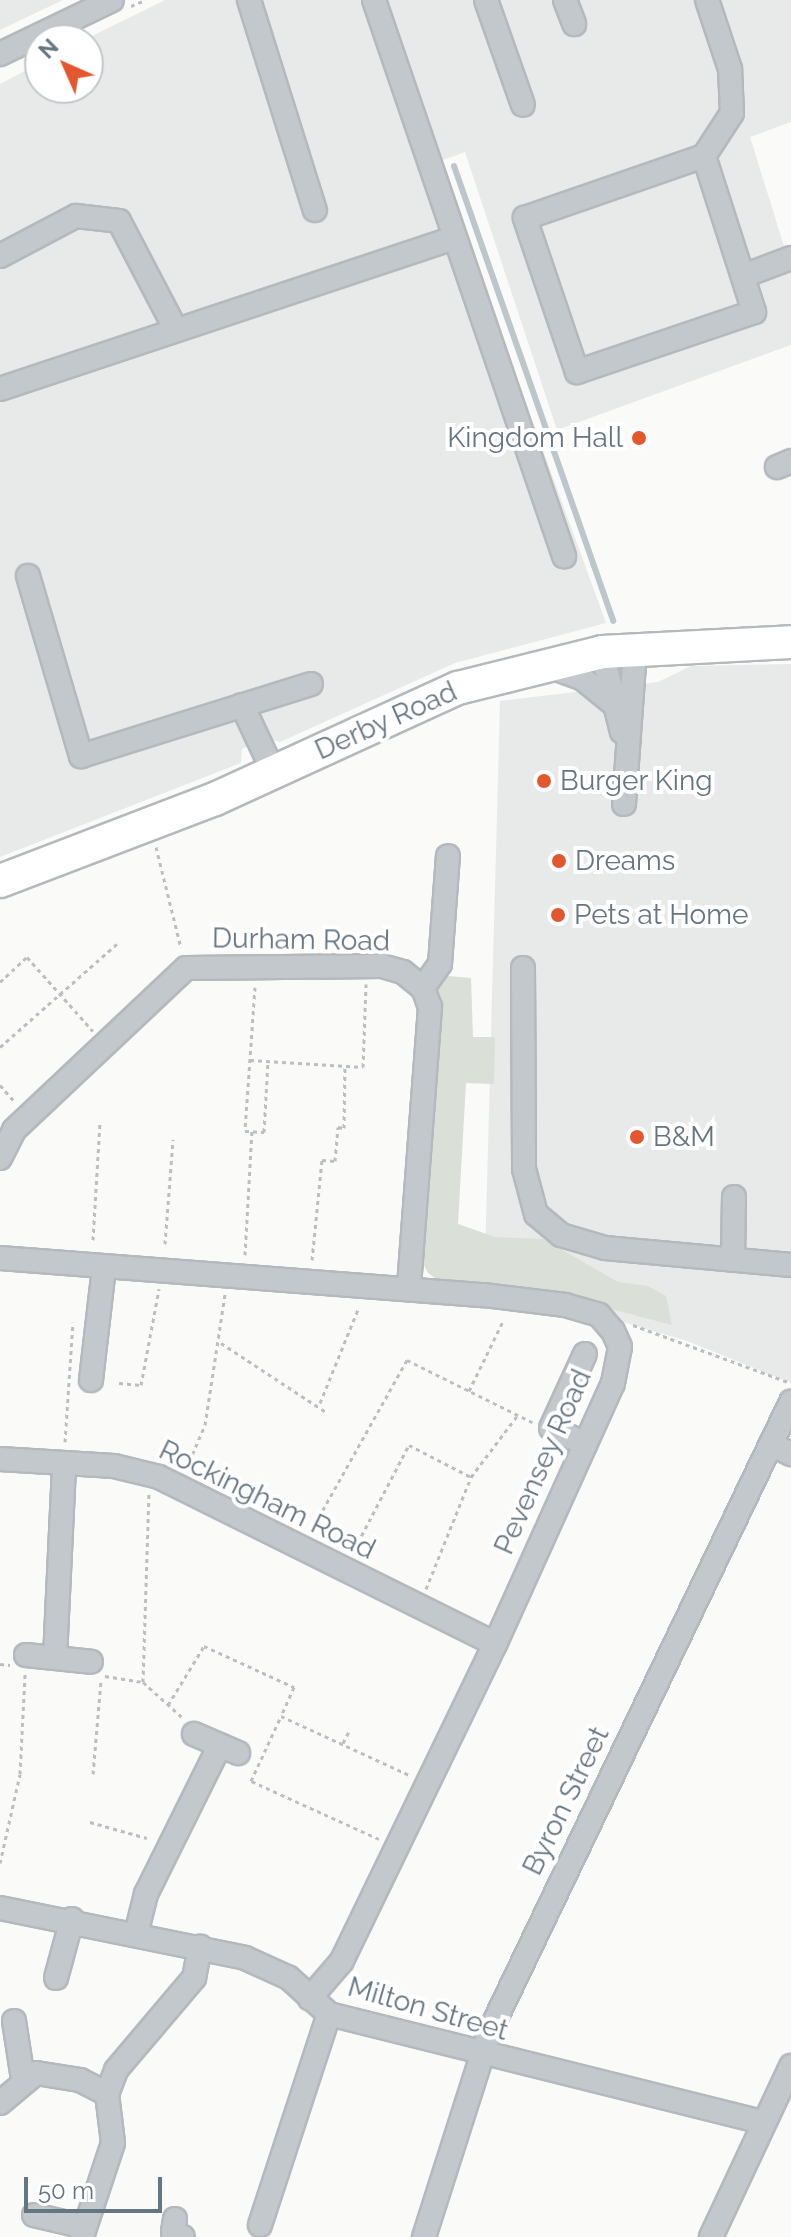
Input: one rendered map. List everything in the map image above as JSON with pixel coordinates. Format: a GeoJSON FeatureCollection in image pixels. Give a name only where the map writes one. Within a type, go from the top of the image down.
{"type":"FeatureCollection","features":[{"type":"Feature","properties":{"kind":"highway","name":"Derby Road"},"geometry":{"type":"LineString","coordinates":[[0,881],[274,773],[458,688],[543,664],[602,652],[791,642]]}},
{"type":"Feature","properties":{"kind":"street"},"geometry":{"type":"LineString","coordinates":[[0,54],[112,0]]}},
{"type":"Feature","properties":{"kind":"street"},"geometry":{"type":"LineString","coordinates":[[249,0],[315,210]]}},
{"type":"Feature","properties":{"kind":"street"},"geometry":{"type":"LineString","coordinates":[[374,0],[451,239],[564,556]]}},
{"type":"Feature","properties":{"kind":"street"},"geometry":{"type":"LineString","coordinates":[[486,0],[523,105]]}},
{"type":"Feature","properties":{"kind":"street"},"geometry":{"type":"LineString","coordinates":[[565,0],[574,24]]}},
{"type":"Feature","properties":{"kind":"street"},"geometry":{"type":"LineString","coordinates":[[704,156],[746,275],[754,312],[577,372],[525,218],[704,156],[732,113],[730,69],[707,0]]}},
{"type":"Feature","properties":{"kind":"street"},"geometry":{"type":"LineString","coordinates":[[0,256],[76,216],[119,221],[176,330]]}},
{"type":"Feature","properties":{"kind":"street"},"geometry":{"type":"LineString","coordinates":[[0,389],[451,239]]}},
{"type":"Feature","properties":{"kind":"street"},"geometry":{"type":"LineString","coordinates":[[746,275],[791,258]]}},
{"type":"Feature","properties":{"kind":"street"},"geometry":{"type":"LineString","coordinates":[[28,576],[81,756],[311,684]]}},
{"type":"Feature","properties":{"kind":"street"},"geometry":{"type":"LineString","coordinates":[[624,804],[635,649]]}},
{"type":"Feature","properties":{"kind":"street"},"geometry":{"type":"LineString","coordinates":[[602,652],[626,753]]}},
{"type":"Feature","properties":{"kind":"street"},"geometry":{"type":"LineString","coordinates":[[543,664],[583,679],[615,705]]}},
{"type":"Feature","properties":{"kind":"street"},"geometry":{"type":"LineString","coordinates":[[242,705],[274,773]]}},
{"type":"Feature","properties":{"kind":"street"},"geometry":{"type":"LineString","coordinates":[[409,1287],[412,1144],[430,1007],[423,988],[440,964],[448,856]]}},
{"type":"Feature","properties":{"kind":"street","name":"Durham Road"},"geometry":{"type":"LineString","coordinates":[[0,1158],[14,1130],[186,968],[367,966],[403,972],[423,988]]}},
{"type":"Feature","properties":{"kind":"street"},"geometry":{"type":"LineString","coordinates":[[523,968],[524,1169],[536,1214],[561,1235],[605,1248],[791,1265]]}},
{"type":"Feature","properties":{"kind":"street"},"geometry":{"type":"LineString","coordinates":[[733,1260],[734,1197]]}},
{"type":"Feature","properties":{"kind":"street"},"geometry":{"type":"LineString","coordinates":[[0,1258],[369,1283],[515,1299],[599,1315]]}},
{"type":"Feature","properties":{"kind":"street"},"geometry":{"type":"LineString","coordinates":[[91,1380],[104,1267]]}},
{"type":"Feature","properties":{"kind":"street","name":"Pevensey Road"},"geometry":{"type":"LineString","coordinates":[[310,1998],[341,1962],[495,1644],[585,1444],[619,1360],[613,1331],[599,1315]]}},
{"type":"Feature","properties":{"kind":"street"},"geometry":{"type":"LineString","coordinates":[[585,1354],[551,1428],[585,1444]]}},
{"type":"Feature","properties":{"kind":"street","name":"Byron Street"},"geometry":{"type":"LineString","coordinates":[[424,2237],[482,2057],[781,1449],[791,1402]]}},
{"type":"Feature","properties":{"kind":"street","name":"Rockingham Road"},"geometry":{"type":"LineString","coordinates":[[0,1459],[64,1464],[169,1481],[495,1644]]}},
{"type":"Feature","properties":{"kind":"street"},"geometry":{"type":"LineString","coordinates":[[55,1658],[64,1464]]}},
{"type":"Feature","properties":{"kind":"street"},"geometry":{"type":"LineString","coordinates":[[26,1655],[91,1662]]}},
{"type":"Feature","properties":{"kind":"street"},"geometry":{"type":"LineString","coordinates":[[136,1934],[146,1894],[229,1749],[194,1734]]}},
{"type":"Feature","properties":{"kind":"street","name":"Milton Street"},"geometry":{"type":"LineString","coordinates":[[0,1908],[72,1919],[267,1965],[329,2014],[482,2057],[761,2122]]}},
{"type":"Feature","properties":{"kind":"street"},"geometry":{"type":"LineString","coordinates":[[56,1978],[72,1919]]}},
{"type":"Feature","properties":{"kind":"street"},"geometry":{"type":"LineString","coordinates":[[34,2215],[83,2232],[113,2143],[107,2094],[116,2070],[194,1978],[200,1947]]}},
{"type":"Feature","properties":{"kind":"street"},"geometry":{"type":"LineString","coordinates":[[260,2225],[329,2014]]}},
{"type":"Feature","properties":{"kind":"street"},"geometry":{"type":"LineString","coordinates":[[14,2021],[23,2079]]}},
{"type":"Feature","properties":{"kind":"street"},"geometry":{"type":"LineString","coordinates":[[711,2237],[761,2122],[791,2066]]}},
{"type":"Feature","properties":{"kind":"street"},"geometry":{"type":"LineString","coordinates":[[0,2103],[23,2079],[36,2073],[80,2080],[107,2094]]}},
{"type":"Feature","properties":{"kind":"path"},"geometry":{"type":"LineString","coordinates":[[156,847],[186,968]]}},
{"type":"Feature","properties":{"kind":"path"},"geometry":{"type":"LineString","coordinates":[[0,1047],[118,943]]}},
{"type":"Feature","properties":{"kind":"path"},"geometry":{"type":"LineString","coordinates":[[0,982],[27,957],[107,1045]]}},
{"type":"Feature","properties":{"kind":"path"},"geometry":{"type":"LineString","coordinates":[[250,1060],[363,1067],[367,966]]}},
{"type":"Feature","properties":{"kind":"path"},"geometry":{"type":"LineString","coordinates":[[257,967],[245,1131],[264,1132],[268,1061]]}},
{"type":"Feature","properties":{"kind":"path"},"geometry":{"type":"LineString","coordinates":[[0,1036],[5,1042]]}},
{"type":"Feature","properties":{"kind":"path"},"geometry":{"type":"LineString","coordinates":[[312,1280],[322,1160],[335,1161],[338,1127],[344,1128],[345,1066]]}},
{"type":"Feature","properties":{"kind":"path"},"geometry":{"type":"LineString","coordinates":[[93,1240],[100,1123]]}},
{"type":"Feature","properties":{"kind":"path"},"geometry":{"type":"LineString","coordinates":[[143,1682],[149,1494],[169,1481],[205,1425],[235,1275],[252,1131]]}},
{"type":"Feature","properties":{"kind":"path"},"geometry":{"type":"LineString","coordinates":[[165,1244],[173,1139]]}},
{"type":"Feature","properties":{"kind":"path"},"geometry":{"type":"LineString","coordinates":[[119,1383],[141,1385],[160,1270]]}},
{"type":"Feature","properties":{"kind":"path"},"geometry":{"type":"LineString","coordinates":[[320,1403],[369,1283]]}},
{"type":"Feature","properties":{"kind":"path"},"geometry":{"type":"LineString","coordinates":[[469,1391],[515,1299]]}},
{"type":"Feature","properties":{"kind":"path"},"geometry":{"type":"LineString","coordinates":[[599,1315],[791,1383]]}},
{"type":"Feature","properties":{"kind":"path"},"geometry":{"type":"LineString","coordinates":[[64,1464],[73,1322]]}},
{"type":"Feature","properties":{"kind":"path"},"geometry":{"type":"LineString","coordinates":[[221,1343],[320,1403],[326,1412]]}},
{"type":"Feature","properties":{"kind":"path"},"geometry":{"type":"LineString","coordinates":[[302,1549],[407,1360],[540,1426]]}},
{"type":"Feature","properties":{"kind":"path"},"geometry":{"type":"LineString","coordinates":[[419,1607],[471,1477],[517,1415]]}},
{"type":"Feature","properties":{"kind":"path"},"geometry":{"type":"LineString","coordinates":[[344,1570],[409,1445],[471,1477]]}},
{"type":"Feature","properties":{"kind":"path"},"geometry":{"type":"LineString","coordinates":[[168,1705],[204,1646],[294,1687],[251,1781],[396,1846]]}},
{"type":"Feature","properties":{"kind":"path"},"geometry":{"type":"LineString","coordinates":[[0,1863],[20,1774],[26,1655]]}},
{"type":"Feature","properties":{"kind":"path"},"geometry":{"type":"LineString","coordinates":[[93,1774],[102,1676],[143,1682],[194,1734]]}},
{"type":"Feature","properties":{"kind":"path"},"geometry":{"type":"LineString","coordinates":[[281,1716],[427,1783]]}},
{"type":"Feature","properties":{"kind":"path"},"geometry":{"type":"LineString","coordinates":[[342,1744],[350,1729]]}},
{"type":"Feature","properties":{"kind":"path"},"geometry":{"type":"LineString","coordinates":[[90,1822],[147,1838]]}},
{"type":"Feature","properties":{"kind":"shaded area"},"geometry":{"type":"Polygon","coordinates":[[[0,0],[63,0],[0,30],[0,0]]]}},
{"type":"Feature","properties":{"kind":"shaded area"},"geometry":{"type":"Polygon","coordinates":[[[165,0],[791,0],[791,122],[750,137],[784,246],[791,244],[791,345],[557,430],[465,152],[438,162],[606,623],[455,663],[280,742],[265,738],[242,749],[241,763],[0,857],[0,84],[24,71],[24,104],[104,104],[104,30],[165,0]]]}},
{"type":"Feature","properties":{"kind":"shaded area"},"geometry":{"type":"Polygon","coordinates":[[[791,664],[791,1383],[687,1341],[565,1305],[484,1295],[500,701],[658,682],[691,666],[791,664]]]}},
{"type":"Feature","properties":{"kind":"shaded area"},"geometry":{"type":"Polygon","coordinates":[[[436,975],[471,978],[473,1037],[495,1037],[494,1084],[466,1083],[458,1224],[495,1237],[543,1239],[618,1282],[648,1286],[666,1296],[672,1325],[528,1287],[444,1285],[428,1273],[422,1261],[436,975]]]}},
{"type":"Feature","properties":{"kind":"waterway"},"geometry":{"type":"LineString","coordinates":[[454,166],[613,621]]}},
{"type":"Feature","properties":{"kind":"place","name":"Kingdom Hall"},"geometry":{"type":"Point","coordinates":[639,438]}},
{"type":"Feature","properties":{"kind":"place","name":"Burger King"},"geometry":{"type":"Point","coordinates":[544,781]}},
{"type":"Feature","properties":{"kind":"place","name":"Dreams"},"geometry":{"type":"Point","coordinates":[559,861]}},
{"type":"Feature","properties":{"kind":"place","name":"Pets at Home"},"geometry":{"type":"Point","coordinates":[558,915]}},
{"type":"Feature","properties":{"kind":"place","name":"B&M"},"geometry":{"type":"Point","coordinates":[637,1137]}}]}
